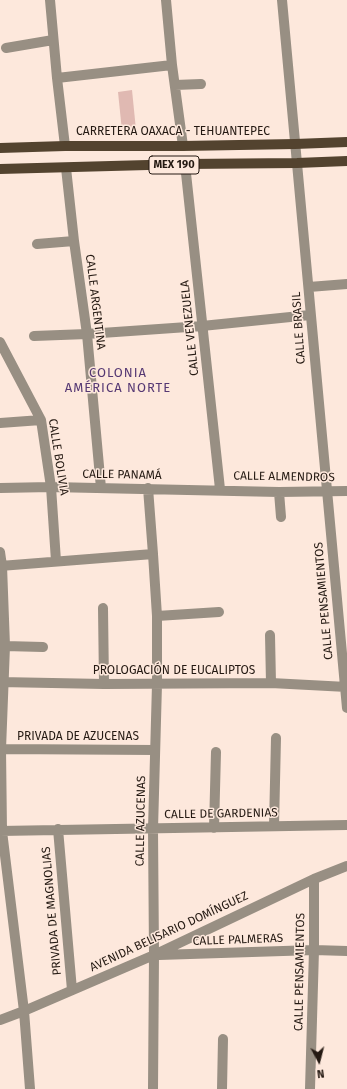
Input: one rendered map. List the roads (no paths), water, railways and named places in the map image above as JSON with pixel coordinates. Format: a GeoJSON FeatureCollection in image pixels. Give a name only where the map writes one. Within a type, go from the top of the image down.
{"type":"FeatureCollection","features":[{"type":"Feature","properties":{"kind":"main road","name":"CARRETERA OAXACA - TEHUANTEPEC"},"geometry":{"type":"LineString","coordinates":[[0,148],[347,142]]}},
{"type":"Feature","properties":{"kind":"main road","name":"MEX 190"},"geometry":{"type":"LineString","coordinates":[[0,170],[185,164],[347,161]]}},
{"type":"Feature","properties":{"kind":"street"},"geometry":{"type":"LineString","coordinates":[[50,0],[65,146]]}},
{"type":"Feature","properties":{"kind":"street"},"geometry":{"type":"LineString","coordinates":[[166,0],[172,65],[183,146]]}},
{"type":"Feature","properties":{"kind":"street"},"geometry":{"type":"LineString","coordinates":[[282,0],[295,144]]}},
{"type":"Feature","properties":{"kind":"street"},"geometry":{"type":"LineString","coordinates":[[6,48],[53,40]]}},
{"type":"Feature","properties":{"kind":"street"},"geometry":{"type":"LineString","coordinates":[[57,78],[172,65]]}},
{"type":"Feature","properties":{"kind":"street"},"geometry":{"type":"LineString","coordinates":[[175,85],[202,84]]}},
{"type":"Feature","properties":{"kind":"street","name":"CALLE BRASIL"},"geometry":{"type":"LineString","coordinates":[[295,144],[327,491]]}},
{"type":"Feature","properties":{"kind":"street","name":"CALLE VENEZUELA"},"geometry":{"type":"LineString","coordinates":[[185,164],[220,489]]}},
{"type":"Feature","properties":{"kind":"street","name":"CALLE ARGENTINA"},"geometry":{"type":"LineString","coordinates":[[66,168],[74,241],[87,334],[101,488]]}},
{"type":"Feature","properties":{"kind":"street"},"geometry":{"type":"LineString","coordinates":[[37,244],[74,241]]}},
{"type":"Feature","properties":{"kind":"street"},"geometry":{"type":"LineString","coordinates":[[309,287],[347,284]]}},
{"type":"Feature","properties":{"kind":"street"},"geometry":{"type":"LineString","coordinates":[[34,336],[202,326],[310,315]]}},
{"type":"Feature","properties":{"kind":"street","name":"CALLE BOLIVIA"},"geometry":{"type":"LineString","coordinates":[[0,342],[41,420],[51,487],[56,561]]}},
{"type":"Feature","properties":{"kind":"street"},"geometry":{"type":"LineString","coordinates":[[0,422],[41,420]]}},
{"type":"Feature","properties":{"kind":"street","name":"CALLE PANAMÁ"},"geometry":{"type":"LineString","coordinates":[[0,488],[51,487],[220,489]]}},
{"type":"Feature","properties":{"kind":"street","name":"CALLE AZUCENAS"},"geometry":{"type":"LineString","coordinates":[[148,488],[157,616],[157,684],[153,829],[153,1089]]}},
{"type":"Feature","properties":{"kind":"street","name":"CALLE ALMENDROS"},"geometry":{"type":"LineString","coordinates":[[220,489],[280,492],[347,491]]}},
{"type":"Feature","properties":{"kind":"street","name":"CALLE PENSAMIENTOS"},"geometry":{"type":"LineString","coordinates":[[327,491],[343,623],[347,708]]}},
{"type":"Feature","properties":{"kind":"street"},"geometry":{"type":"LineString","coordinates":[[280,492],[281,517]]}},
{"type":"Feature","properties":{"kind":"street"},"geometry":{"type":"LineString","coordinates":[[0,552],[4,646],[2,682],[1,831],[24,1011],[30,1089]]}},
{"type":"Feature","properties":{"kind":"street"},"geometry":{"type":"LineString","coordinates":[[1,566],[153,554]]}},
{"type":"Feature","properties":{"kind":"street"},"geometry":{"type":"LineString","coordinates":[[103,608],[104,684]]}},
{"type":"Feature","properties":{"kind":"street"},"geometry":{"type":"LineString","coordinates":[[157,616],[219,612]]}},
{"type":"Feature","properties":{"kind":"street"},"geometry":{"type":"LineString","coordinates":[[270,635],[270,683]]}},
{"type":"Feature","properties":{"kind":"street"},"geometry":{"type":"LineString","coordinates":[[4,646],[44,647]]}},
{"type":"Feature","properties":{"kind":"street","name":"PROLOGACIÓN DE EUCALIPTOS"},"geometry":{"type":"LineString","coordinates":[[2,682],[104,684],[270,683],[346,687]]}},
{"type":"Feature","properties":{"kind":"street"},"geometry":{"type":"LineString","coordinates":[[274,826],[276,738]]}},
{"type":"Feature","properties":{"kind":"street","name":"PRIVADA DE AZUCENAS"},"geometry":{"type":"LineString","coordinates":[[1,749],[155,750]]}},
{"type":"Feature","properties":{"kind":"street"},"geometry":{"type":"LineString","coordinates":[[214,828],[216,752]]}},
{"type":"Feature","properties":{"kind":"street","name":"CALLE DE GARDENIAS"},"geometry":{"type":"LineString","coordinates":[[1,831],[347,825]]}},
{"type":"Feature","properties":{"kind":"street","name":"PRIVADA DE MAGNOLIAS"},"geometry":{"type":"LineString","coordinates":[[58,829],[72,990]]}},
{"type":"Feature","properties":{"kind":"street","name":"AVENIDA BELISARIO DOMÍNGUEZ"},"geometry":{"type":"LineString","coordinates":[[0,1020],[154,955],[314,879],[347,866]]}},
{"type":"Feature","properties":{"kind":"street","name":"CALLE PENSAMIENTOS"},"geometry":{"type":"LineString","coordinates":[[310,1089],[314,950],[314,879]]}},
{"type":"Feature","properties":{"kind":"street","name":"CALLE PALMERAS"},"geometry":{"type":"LineString","coordinates":[[154,955],[314,950],[347,951]]}},
{"type":"Feature","properties":{"kind":"street"},"geometry":{"type":"LineString","coordinates":[[222,1089],[223,1040]]}},
{"type":"Feature","properties":{"kind":"district","name":"COLONIA AMÉRICA NORTE"},"geometry":{"type":"Point","coordinates":[118,380]}}]}
